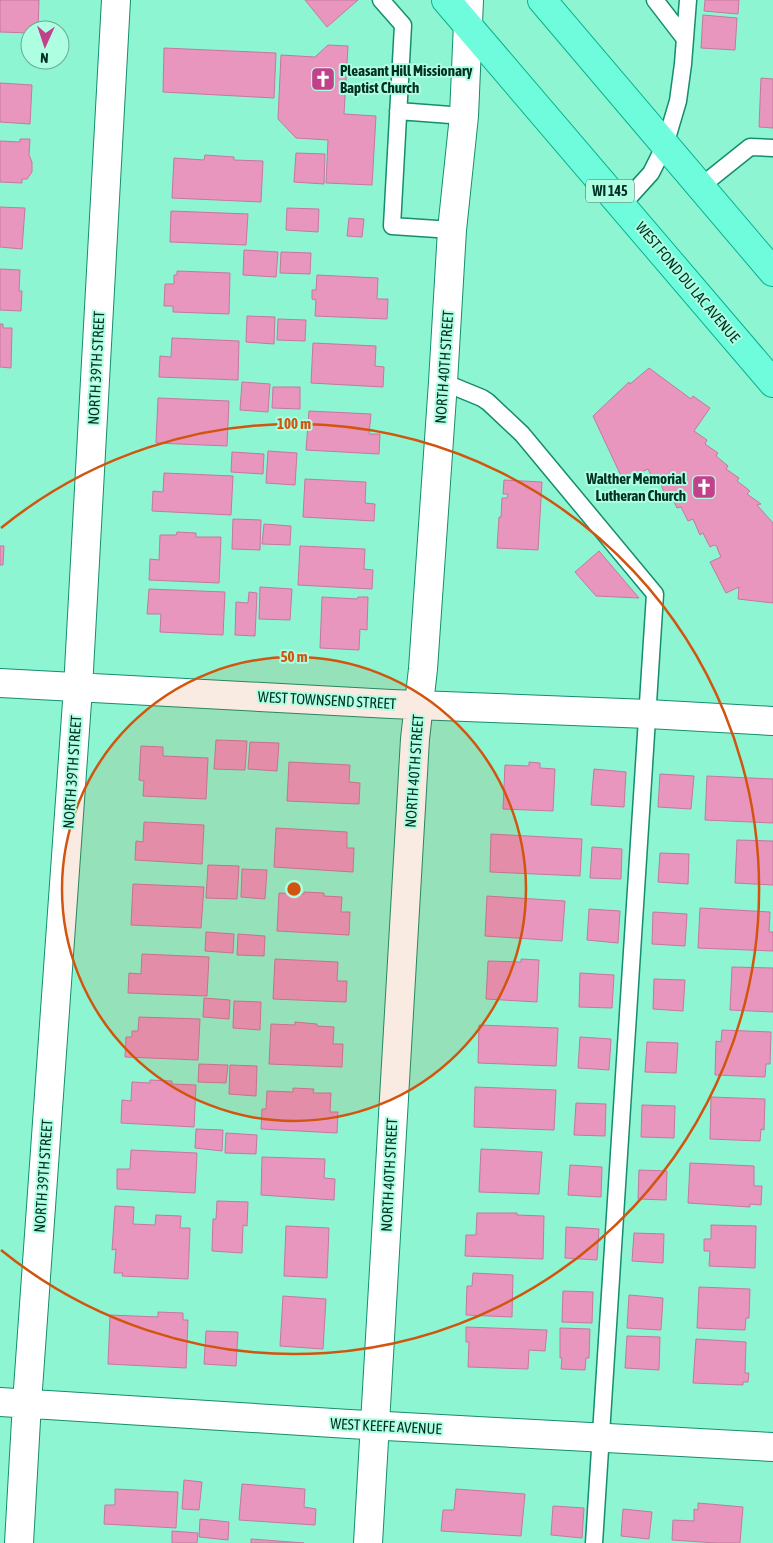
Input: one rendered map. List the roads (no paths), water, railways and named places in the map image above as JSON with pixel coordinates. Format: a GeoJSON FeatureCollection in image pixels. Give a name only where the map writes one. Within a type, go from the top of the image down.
{"type":"FeatureCollection","features":[{"type":"Feature","properties":{"kind":"main road","name":"WEST FOND DU LAC AVENUE"},"geometry":{"type":"LineString","coordinates":[[446,0],[773,383]]}},
{"type":"Feature","properties":{"kind":"main road"},"geometry":{"type":"LineString","coordinates":[[542,0],[773,272]]}},
{"type":"Feature","properties":{"kind":"street","name":"NORTH 39TH STREET"},"geometry":{"type":"LineString","coordinates":[[18,1543],[78,688],[116,0]]}},
{"type":"Feature","properties":{"kind":"street","name":"NORTH 40TH STREET"},"geometry":{"type":"LineString","coordinates":[[368,1543],[414,749],[424,659],[452,230],[464,116],[469,0]]}},
{"type":"Feature","properties":{"kind":"street","name":"WEST TOWNSEND STREET"},"geometry":{"type":"LineString","coordinates":[[0,683],[773,721]]}},
{"type":"Feature","properties":{"kind":"street","name":"WEST KEEFE AVENUE"},"geometry":{"type":"LineString","coordinates":[[0,1402],[375,1426],[773,1447]]}},
{"type":"Feature","properties":{"kind":"lane"},"geometry":{"type":"LineString","coordinates":[[381,0],[403,26],[392,226],[452,230]]}},
{"type":"Feature","properties":{"kind":"lane"},"geometry":{"type":"LineString","coordinates":[[655,0],[685,39]]}},
{"type":"Feature","properties":{"kind":"lane"},"geometry":{"type":"LineString","coordinates":[[622,205],[651,173],[665,145],[678,101],[688,0]]}},
{"type":"Feature","properties":{"kind":"lane"},"geometry":{"type":"LineString","coordinates":[[398,111],[464,116]]}},
{"type":"Feature","properties":{"kind":"lane"},"geometry":{"type":"LineString","coordinates":[[700,187],[750,147],[773,148]]}},
{"type":"Feature","properties":{"kind":"lane"},"geometry":{"type":"LineString","coordinates":[[443,382],[482,398],[522,434],[655,594],[594,1543]]}},
{"type":"Feature","properties":{"kind":"place","name":"Pleasant Hill Missionary Baptist Church"},"geometry":{"type":"Point","coordinates":[323,79]}},
{"type":"Feature","properties":{"kind":"place","name":"Walther Memorial Lutheran Church"},"geometry":{"type":"Point","coordinates":[704,487]}}]}
